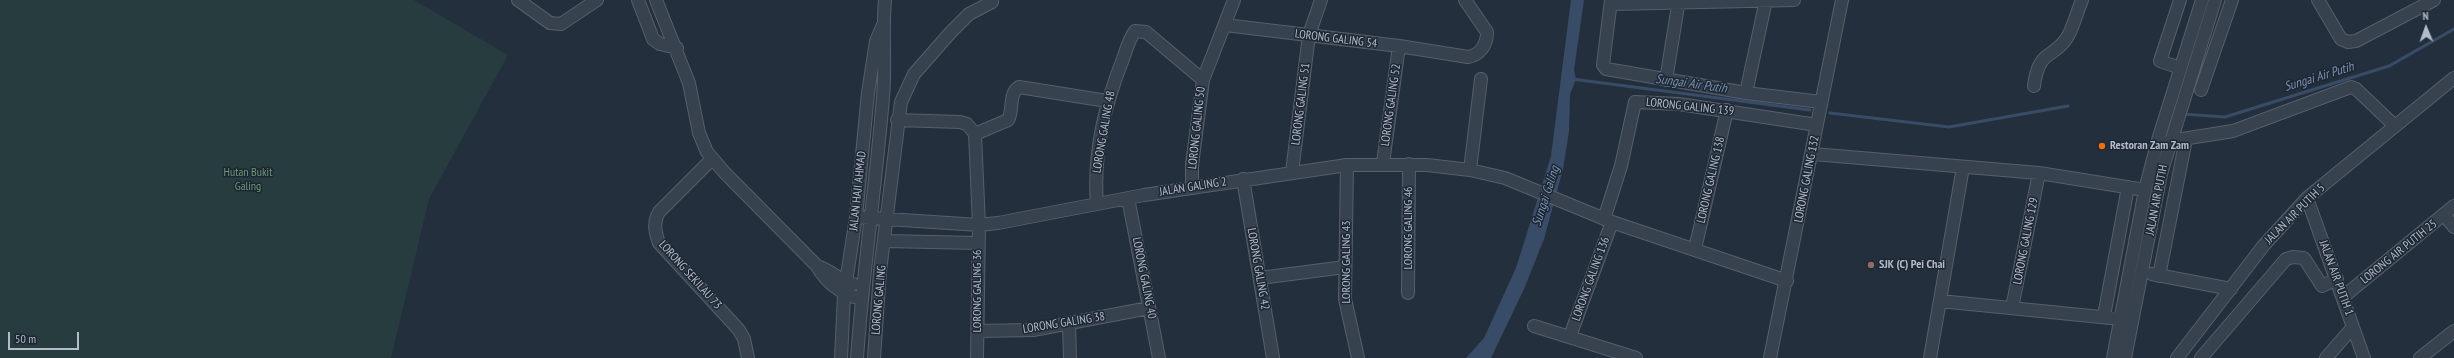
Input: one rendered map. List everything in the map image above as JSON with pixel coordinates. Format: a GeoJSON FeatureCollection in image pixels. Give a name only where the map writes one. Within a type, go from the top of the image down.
{"type":"FeatureCollection","features":[{"type":"Feature","properties":{"kind":"street"},"geometry":{"type":"LineString","coordinates":[[518,0],[550,23],[556,25],[561,24],[597,0]]}},
{"type":"Feature","properties":{"kind":"street"},"geometry":{"type":"LineString","coordinates":[[638,0],[653,39],[660,44],[677,48]]}},
{"type":"Feature","properties":{"kind":"street"},"geometry":{"type":"LineString","coordinates":[[656,0],[677,48],[693,94],[699,133],[712,159],[817,266],[822,276],[846,289],[861,300]]}},
{"type":"Feature","properties":{"kind":"street","name":"JALAN HAJI AHMAD"},"geometry":{"type":"LineString","coordinates":[[857,358],[862,286],[872,218],[883,95],[885,43],[883,24],[885,0]]}},
{"type":"Feature","properties":{"kind":"street"},"geometry":{"type":"LineString","coordinates":[[1225,25],[1234,0]]}},
{"type":"Feature","properties":{"kind":"street","name":"LORONG GALING 51"},"geometry":{"type":"LineString","coordinates":[[1292,172],[1309,35],[1321,0]]}},
{"type":"Feature","properties":{"kind":"street","name":"LORONG GALING 54"},"geometry":{"type":"LineString","coordinates":[[1225,25],[1399,46],[1468,57],[1473,56],[1483,48],[1487,32],[1465,0]]}},
{"type":"Feature","properties":{"kind":"street"},"geometry":{"type":"LineString","coordinates":[[1794,0],[1611,2],[1604,68],[1609,71],[1746,93],[1821,102]]}},
{"type":"Feature","properties":{"kind":"street","name":"LORONG GALING 132"},"geometry":{"type":"LineString","coordinates":[[1770,358],[1813,154],[1821,102],[1842,0]]}},
{"type":"Feature","properties":{"kind":"street"},"geometry":{"type":"LineString","coordinates":[[2034,86],[2036,69],[2040,61],[2060,45],[2068,36],[2082,0]]}},
{"type":"Feature","properties":{"kind":"street"},"geometry":{"type":"LineString","coordinates":[[2180,0],[2160,60],[2180,68]]}},
{"type":"Feature","properties":{"kind":"street","name":"JALAN AIR PUTIH"},"geometry":{"type":"LineString","coordinates":[[2113,358],[2145,190],[2180,68],[2202,0]]}},
{"type":"Feature","properties":{"kind":"street","name":"JALAN AIR PUTIH"},"geometry":{"type":"LineString","coordinates":[[2125,358],[2143,273],[2161,174],[2215,0]]}},
{"type":"Feature","properties":{"kind":"street"},"geometry":{"type":"LineString","coordinates":[[2201,90],[2232,0]]}},
{"type":"Feature","properties":{"kind":"street"},"geometry":{"type":"LineString","coordinates":[[2318,0],[2341,39],[2348,42],[2356,41],[2434,0]]}},
{"type":"Feature","properties":{"kind":"street"},"geometry":{"type":"LineString","coordinates":[[1746,93],[1766,1]]}},
{"type":"Feature","properties":{"kind":"street","name":"LORONG GALING"},"geometry":{"type":"LineString","coordinates":[[874,358],[880,279],[901,102],[914,74],[960,21],[969,14],[992,2]]}},
{"type":"Feature","properties":{"kind":"street"},"geometry":{"type":"LineString","coordinates":[[1666,80],[1678,2]]}},
{"type":"Feature","properties":{"kind":"street","name":"JALAN HAJI AHMAD"},"geometry":{"type":"LineString","coordinates":[[841,358],[846,289],[856,217],[868,93],[876,41],[883,24]]}},
{"type":"Feature","properties":{"kind":"street","name":"LORONG GALING 50"},"geometry":{"type":"LineString","coordinates":[[1192,187],[1192,165],[1203,80],[1225,25]]}},
{"type":"Feature","properties":{"kind":"street","name":"LORONG GALING 48"},"geometry":{"type":"LineString","coordinates":[[1097,204],[1095,187],[1107,101],[1132,35],[1138,30],[1146,32],[1203,80]]}},
{"type":"Feature","properties":{"kind":"street","name":"LORONG GALING 52"},"geometry":{"type":"LineString","coordinates":[[1383,163],[1399,46]]}},
{"type":"Feature","properties":{"kind":"street","name":"JALAN AIR PUTIH 5"},"geometry":{"type":"LineString","coordinates":[[2177,358],[2264,245],[2307,198],[2454,78]]}},
{"type":"Feature","properties":{"kind":"street"},"geometry":{"type":"LineString","coordinates":[[1470,170],[1480,79]]}},
{"type":"Feature","properties":{"kind":"street"},"geometry":{"type":"LineString","coordinates":[[898,120],[960,122],[967,124],[975,134],[1008,120],[1013,94],[1019,87],[1107,101]]}},
{"type":"Feature","properties":{"kind":"street"},"geometry":{"type":"LineString","coordinates":[[2170,141],[2233,131],[2351,87],[2356,89],[2395,126]]}},
{"type":"Feature","properties":{"kind":"street","name":"LORONG GALING 139"},"geometry":{"type":"LineString","coordinates":[[1608,220],[1635,102],[1727,110],[1817,124]]}},
{"type":"Feature","properties":{"kind":"street","name":"LORONG GALING 138"},"geometry":{"type":"LineString","coordinates":[[1695,249],[1727,110]]}},
{"type":"Feature","properties":{"kind":"street","name":"LORONG GALING 36"},"geometry":{"type":"LineString","coordinates":[[975,134],[979,225],[977,358]]}},
{"type":"Feature","properties":{"kind":"street"},"geometry":{"type":"LineString","coordinates":[[2159,276],[2186,139]]}},
{"type":"Feature","properties":{"kind":"street"},"geometry":{"type":"LineString","coordinates":[[1813,154],[2040,173],[2128,186],[2145,190]]}},
{"type":"Feature","properties":{"kind":"street","name":"LORONG SEKILAU 73"},"geometry":{"type":"LineString","coordinates":[[712,159],[659,212],[655,218],[656,231],[660,243],[739,330],[744,339],[748,358]]}},
{"type":"Feature","properties":{"kind":"street","name":"JALAN GALING 2"},"geometry":{"type":"LineString","coordinates":[[856,217],[979,225],[1192,187],[1292,172],[1347,165],[1383,163],[1409,164],[1470,170],[1530,187],[1608,220],[1787,281]]}},
{"type":"Feature","properties":{"kind":"street","name":"LORONG GALING 46"},"geometry":{"type":"LineString","coordinates":[[1408,293],[1409,164]]}},
{"type":"Feature","properties":{"kind":"street","name":"LORONG GALING 43"},"geometry":{"type":"LineString","coordinates":[[1347,165],[1345,305],[1358,358]]}},
{"type":"Feature","properties":{"kind":"street"},"geometry":{"type":"LineString","coordinates":[[1930,358],[1963,167]]}},
{"type":"Feature","properties":{"kind":"street","name":"LORONG GALING 129"},"geometry":{"type":"LineString","coordinates":[[2012,308],[2040,173]]}},
{"type":"Feature","properties":{"kind":"street","name":"LORONG GALING 42"},"geometry":{"type":"LineString","coordinates":[[1243,179],[1273,358]]}},
{"type":"Feature","properties":{"kind":"street"},"geometry":{"type":"LineString","coordinates":[[2104,316],[2128,186]]}},
{"type":"Feature","properties":{"kind":"street","name":"LORONG GALING 40"},"geometry":{"type":"LineString","coordinates":[[1128,198],[1159,358]]}},
{"type":"Feature","properties":{"kind":"street","name":"JALAN AIR PUTIH 1"},"geometry":{"type":"LineString","coordinates":[[2307,198],[2364,358]]}},
{"type":"Feature","properties":{"kind":"street","name":"LORONG AIR PUTIH 25"},"geometry":{"type":"LineString","coordinates":[[2343,297],[2454,206]]}},
{"type":"Feature","properties":{"kind":"street"},"geometry":{"type":"LineString","coordinates":[[2444,215],[2454,227]]}},
{"type":"Feature","properties":{"kind":"street","name":"LORONG GALING 136"},"geometry":{"type":"LineString","coordinates":[[1570,336],[1608,220]]}},
{"type":"Feature","properties":{"kind":"street"},"geometry":{"type":"LineString","coordinates":[[885,241],[978,243]]}},
{"type":"Feature","properties":{"kind":"street"},"geometry":{"type":"LineString","coordinates":[[2201,358],[2286,259],[2293,257],[2304,258],[2322,286],[2337,279]]}},
{"type":"Feature","properties":{"kind":"street"},"geometry":{"type":"LineString","coordinates":[[817,266],[829,270],[837,269],[850,264]]}},
{"type":"Feature","properties":{"kind":"street"},"geometry":{"type":"LineString","coordinates":[[1260,278],[1345,267]]}},
{"type":"Feature","properties":{"kind":"street"},"geometry":{"type":"LineString","coordinates":[[829,270],[846,289]]}},
{"type":"Feature","properties":{"kind":"street"},"geometry":{"type":"LineString","coordinates":[[2143,273],[2230,289]]}},
{"type":"Feature","properties":{"kind":"street"},"geometry":{"type":"LineString","coordinates":[[846,289],[862,286]]}},
{"type":"Feature","properties":{"kind":"street"},"geometry":{"type":"LineString","coordinates":[[1940,301],[2104,316],[2121,319]]}},
{"type":"Feature","properties":{"kind":"street","name":"LORONG GALING 38"},"geometry":{"type":"LineString","coordinates":[[978,331],[1021,331],[1069,324],[1149,308]]}},
{"type":"Feature","properties":{"kind":"street"},"geometry":{"type":"LineString","coordinates":[[1069,324],[1070,358]]}},
{"type":"Feature","properties":{"kind":"street"},"geometry":{"type":"LineString","coordinates":[[1534,326],[1570,336],[1636,358]]}},
{"type":"Feature","properties":{"kind":"street"},"geometry":{"type":"LineString","coordinates":[[2326,358],[2353,328]]}},
{"type":"Feature","properties":{"kind":"street"},"geometry":{"type":"LineString","coordinates":[[2420,358],[2454,330]]}},
{"type":"Feature","properties":{"kind":"street"},"geometry":{"type":"LineString","coordinates":[[2195,336],[2210,347]]}},
{"type":"Feature","properties":{"kind":"green space","name":"Hutan Bukit Galing"},"geometry":{"type":"Polygon","coordinates":[[[0,0],[414,0],[508,55],[429,199],[391,358],[0,358],[0,0]]]}},
{"type":"Feature","properties":{"kind":"water","name":"Sungai Galing"},"geometry":{"type":"Polygon","coordinates":[[[1571,0],[1584,0],[1574,70],[1576,79],[1570,94],[1569,131],[1563,169],[1544,239],[1524,289],[1491,358],[1466,358],[1484,338],[1516,268],[1551,156],[1571,0]]]}},
{"type":"Feature","properties":{"kind":"waterway","name":"Sungai Air Putih"},"geometry":{"type":"LineString","coordinates":[[2183,114],[2225,117],[2389,66],[2454,29]]}},
{"type":"Feature","properties":{"kind":"waterway","name":"Sungai Air Putih"},"geometry":{"type":"LineString","coordinates":[[1572,79],[1810,110]]}},
{"type":"Feature","properties":{"kind":"waterway","name":"Sungai Air Putih"},"geometry":{"type":"LineString","coordinates":[[1830,113],[1949,127],[2068,106]]}},
{"type":"Feature","properties":{"kind":"place","name":"Restoran Zam Zam"},"geometry":{"type":"Point","coordinates":[2102,146]}},
{"type":"Feature","properties":{"kind":"place","name":"SJK (C) Pei Chai"},"geometry":{"type":"Point","coordinates":[1871,265]}}]}
